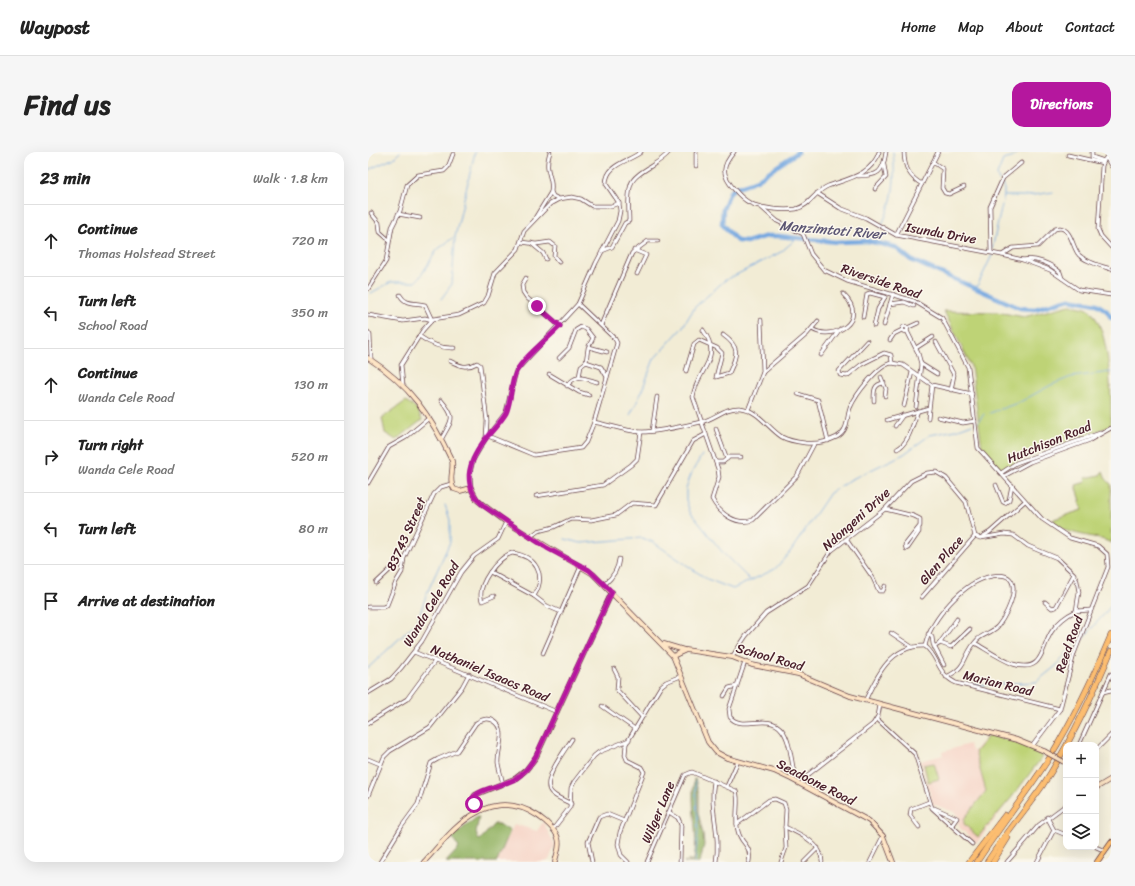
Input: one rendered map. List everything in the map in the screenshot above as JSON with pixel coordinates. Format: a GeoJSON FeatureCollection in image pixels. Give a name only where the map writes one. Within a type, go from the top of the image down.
{"type":"FeatureCollection","features":[{"type":"Feature","properties":{"kind":"highway"},"geometry":{"type":"LineString","coordinates":[[976,862],[1028,790],[1072,720],[1087,691],[1111,635]]}},
{"type":"Feature","properties":{"kind":"highway"},"geometry":{"type":"LineString","coordinates":[[987,862],[1044,783],[1093,695],[1111,651]]}},
{"type":"Feature","properties":{"kind":"highway"},"geometry":{"type":"LineString","coordinates":[[969,862],[1023,793],[1028,790]]}},
{"type":"Feature","properties":{"kind":"highway"},"geometry":{"type":"LineString","coordinates":[[993,862],[1010,835],[1012,828]]}},
{"type":"Feature","properties":{"kind":"main road"},"geometry":{"type":"LineString","coordinates":[[1097,862],[1111,842]]}},
{"type":"Feature","properties":{"kind":"street"},"geometry":{"type":"LineString","coordinates":[[368,289],[386,261],[389,240],[394,222],[409,182],[420,174],[444,171],[452,156],[448,152]]}},
{"type":"Feature","properties":{"kind":"street"},"geometry":{"type":"LineString","coordinates":[[550,152],[546,164],[551,192],[553,196],[559,199]]}},
{"type":"Feature","properties":{"kind":"street"},"geometry":{"type":"LineString","coordinates":[[641,152],[631,160],[611,169],[607,174],[606,184],[619,203],[620,217],[602,251],[578,304],[560,326],[519,367],[514,377],[506,412],[487,437],[470,466],[470,488],[477,500],[506,522],[593,574],[605,584],[673,656],[686,650]]}},
{"type":"Feature","properties":{"kind":"street"},"geometry":{"type":"LineString","coordinates":[[602,251],[612,247],[624,223],[629,222],[629,190],[632,181],[661,161],[669,152]]}},
{"type":"Feature","properties":{"kind":"street"},"geometry":{"type":"LineString","coordinates":[[696,152],[696,166]]}},
{"type":"Feature","properties":{"kind":"street"},"geometry":{"type":"LineString","coordinates":[[734,152],[726,162],[726,178],[739,195],[749,203],[761,207],[789,209],[800,208],[809,203],[817,193],[827,186],[844,182],[858,176],[874,162],[879,152]]}},
{"type":"Feature","properties":{"kind":"street"},"geometry":{"type":"LineString","coordinates":[[875,189],[886,177],[884,164],[886,152]]}},
{"type":"Feature","properties":{"kind":"street"},"geometry":{"type":"LineString","coordinates":[[904,152],[904,161],[908,173],[911,177],[922,184]]}},
{"type":"Feature","properties":{"kind":"street"},"geometry":{"type":"LineString","coordinates":[[896,235],[938,152]]}},
{"type":"Feature","properties":{"kind":"street"},"geometry":{"type":"LineString","coordinates":[[1092,152],[1092,157],[1104,160],[1111,166]]}},
{"type":"Feature","properties":{"kind":"street"},"geometry":{"type":"LineString","coordinates":[[1111,153],[1104,160],[1099,232],[1105,242],[1111,247]]}},
{"type":"Feature","properties":{"kind":"street"},"geometry":{"type":"LineString","coordinates":[[1068,155],[1104,160]]}},
{"type":"Feature","properties":{"kind":"street"},"geometry":{"type":"LineString","coordinates":[[934,162],[942,167],[943,190],[945,193],[949,194],[964,187]]}},
{"type":"Feature","properties":{"kind":"street"},"geometry":{"type":"LineString","coordinates":[[991,252],[990,207],[1003,178],[1021,163]]}},
{"type":"Feature","properties":{"kind":"street"},"geometry":{"type":"LineString","coordinates":[[858,176],[873,175],[884,164]]}},
{"type":"Feature","properties":{"kind":"street"},"geometry":{"type":"LineString","coordinates":[[533,221],[551,192]]}},
{"type":"Feature","properties":{"kind":"street","name":"Isundu Drive"},"geometry":{"type":"LineString","coordinates":[[817,193],[840,208],[866,218],[896,235],[991,252],[1023,260],[1050,270],[1079,290],[1111,295]]}},
{"type":"Feature","properties":{"kind":"street"},"geometry":{"type":"LineString","coordinates":[[368,315],[403,321],[425,318],[432,320],[460,315],[484,303],[496,273],[512,257],[521,242],[524,231],[550,204],[559,199],[577,197],[594,206],[611,206],[619,203]]}},
{"type":"Feature","properties":{"kind":"street","name":"Riverside Road"},"geometry":{"type":"LineString","coordinates":[[761,207],[777,221],[803,234],[816,263],[824,270],[847,281],[914,301],[942,318],[967,363],[978,448],[1042,519],[1070,538],[1102,548],[1108,556],[1108,567]]}},
{"type":"Feature","properties":{"kind":"street"},"geometry":{"type":"LineString","coordinates":[[371,213],[379,224],[380,232],[389,240]]}},
{"type":"Feature","properties":{"kind":"street"},"geometry":{"type":"LineString","coordinates":[[398,214],[420,218]]}},
{"type":"Feature","properties":{"kind":"street"},"geometry":{"type":"LineString","coordinates":[[1002,255],[1013,248],[1038,246],[1055,229],[1060,228],[1067,231],[1075,250],[1082,258],[1111,268]]}},
{"type":"Feature","properties":{"kind":"street"},"geometry":{"type":"LineString","coordinates":[[521,242],[536,244],[548,241],[553,243],[555,246],[554,256],[559,262]]}},
{"type":"Feature","properties":{"kind":"street"},"geometry":{"type":"LineString","coordinates":[[601,325],[627,261],[634,250],[648,241],[658,241]]}},
{"type":"Feature","properties":{"kind":"street"},"geometry":{"type":"LineString","coordinates":[[530,242],[543,253],[546,259]]}},
{"type":"Feature","properties":{"kind":"street"},"geometry":{"type":"LineString","coordinates":[[634,250],[646,255],[637,274]]}},
{"type":"Feature","properties":{"kind":"street"},"geometry":{"type":"LineString","coordinates":[[526,278],[522,285],[525,295],[560,326]]}},
{"type":"Feature","properties":{"kind":"street"},"geometry":{"type":"LineString","coordinates":[[874,326],[878,309],[888,292]]}},
{"type":"Feature","properties":{"kind":"street"},"geometry":{"type":"LineString","coordinates":[[863,317],[866,294],[870,293],[885,297]]}},
{"type":"Feature","properties":{"kind":"street"},"geometry":{"type":"LineString","coordinates":[[812,329],[822,333],[840,329],[850,323],[853,316],[852,310],[843,294]]}},
{"type":"Feature","properties":{"kind":"street"},"geometry":{"type":"LineString","coordinates":[[884,325],[893,294]]}},
{"type":"Feature","properties":{"kind":"street"},"geometry":{"type":"LineString","coordinates":[[400,295],[403,300],[408,303],[425,305],[432,320]]}},
{"type":"Feature","properties":{"kind":"street"},"geometry":{"type":"LineString","coordinates":[[890,304],[904,302],[914,306]]}},
{"type":"Feature","properties":{"kind":"street"},"geometry":{"type":"LineString","coordinates":[[487,437],[526,454],[539,456],[581,448],[584,445],[594,422],[617,343],[601,325],[578,304]]}},
{"type":"Feature","properties":{"kind":"street"},"geometry":{"type":"LineString","coordinates":[[403,385],[402,362],[419,336],[432,320]]}},
{"type":"Feature","properties":{"kind":"street"},"geometry":{"type":"LineString","coordinates":[[748,410],[763,372],[761,320]]}},
{"type":"Feature","properties":{"kind":"street"},"geometry":{"type":"LineString","coordinates":[[763,372],[812,329],[818,321]]}},
{"type":"Feature","properties":{"kind":"street"},"geometry":{"type":"LineString","coordinates":[[890,340],[894,334],[902,330],[905,332],[907,329],[918,323]]}},
{"type":"Feature","properties":{"kind":"street"},"geometry":{"type":"LineString","coordinates":[[559,358],[569,348],[578,328],[583,328],[593,337],[586,362],[580,368],[579,377]]}},
{"type":"Feature","properties":{"kind":"street"},"geometry":{"type":"LineString","coordinates":[[821,355],[840,329]]}},
{"type":"Feature","properties":{"kind":"street"},"geometry":{"type":"LineString","coordinates":[[897,450],[907,437],[917,409],[918,383],[920,377],[921,364],[916,348],[907,329]]}},
{"type":"Feature","properties":{"kind":"street"},"geometry":{"type":"LineString","coordinates":[[703,330],[711,346],[710,358],[693,394],[693,401],[716,462],[719,477],[712,496],[714,504],[728,517],[738,521],[748,522],[756,518],[797,476],[814,444]]}},
{"type":"Feature","properties":{"kind":"street"},"geometry":{"type":"LineString","coordinates":[[368,332],[370,335],[369,359],[396,378],[429,418],[453,464],[451,484],[456,490],[470,488]]}},
{"type":"Feature","properties":{"kind":"street"},"geometry":{"type":"LineString","coordinates":[[686,371],[696,341],[702,341],[722,353],[716,378],[728,374],[733,365],[736,350],[733,342],[723,335]]}},
{"type":"Feature","properties":{"kind":"street"},"geometry":{"type":"LineString","coordinates":[[419,336],[428,342],[443,347],[454,348]]}},
{"type":"Feature","properties":{"kind":"street"},"geometry":{"type":"LineString","coordinates":[[916,348],[933,337]]}},
{"type":"Feature","properties":{"kind":"street"},"geometry":{"type":"LineString","coordinates":[[867,342],[839,371],[840,375],[847,376],[862,364],[884,353],[891,355],[892,362]]}},
{"type":"Feature","properties":{"kind":"street"},"geometry":{"type":"LineString","coordinates":[[936,342],[954,375],[951,390]]}},
{"type":"Feature","properties":{"kind":"street"},"geometry":{"type":"LineString","coordinates":[[589,347],[607,352]]}},
{"type":"Feature","properties":{"kind":"street"},"geometry":{"type":"LineString","coordinates":[[450,361],[465,367],[476,363],[480,365],[487,421],[487,437]]}},
{"type":"Feature","properties":{"kind":"street"},"geometry":{"type":"LineString","coordinates":[[586,362],[601,367],[607,377]]}},
{"type":"Feature","properties":{"kind":"street"},"geometry":{"type":"LineString","coordinates":[[594,422],[641,432],[652,431],[701,422],[729,409],[740,408],[748,410],[788,440],[814,444],[828,441],[844,432],[854,401],[881,368],[892,362],[899,363],[932,385],[972,394]]}},
{"type":"Feature","properties":{"kind":"street"},"geometry":{"type":"LineString","coordinates":[[921,364],[937,374]]}},
{"type":"Feature","properties":{"kind":"street"},"geometry":{"type":"LineString","coordinates":[[904,406],[912,372]]}},
{"type":"Feature","properties":{"kind":"street"},"geometry":{"type":"LineString","coordinates":[[396,378],[402,374]]}},
{"type":"Feature","properties":{"kind":"street"},"geometry":{"type":"LineString","coordinates":[[549,374],[567,386],[589,396]]}},
{"type":"Feature","properties":{"kind":"street"},"geometry":{"type":"LineString","coordinates":[[567,386],[574,379],[579,377],[597,382]]}},
{"type":"Feature","properties":{"kind":"street"},"geometry":{"type":"LineString","coordinates":[[882,377],[886,389],[885,396]]}},
{"type":"Feature","properties":{"kind":"street"},"geometry":{"type":"LineString","coordinates":[[872,378],[878,384]]}},
{"type":"Feature","properties":{"kind":"street"},"geometry":{"type":"LineString","coordinates":[[874,401],[874,389],[878,384],[884,383]]}},
{"type":"Feature","properties":{"kind":"street"},"geometry":{"type":"LineString","coordinates":[[928,418],[932,385]]}},
{"type":"Feature","properties":{"kind":"street"},"geometry":{"type":"LineString","coordinates":[[798,394],[818,400],[828,441]]}},
{"type":"Feature","properties":{"kind":"street"},"geometry":{"type":"LineString","coordinates":[[652,431],[657,396]]}},
{"type":"Feature","properties":{"kind":"street"},"geometry":{"type":"LineString","coordinates":[[441,400],[451,411],[452,416],[441,440]]}},
{"type":"Feature","properties":{"kind":"street"},"geometry":{"type":"LineString","coordinates":[[887,420],[917,409],[929,408]]}},
{"type":"Feature","properties":{"kind":"street"},"geometry":{"type":"LineString","coordinates":[[895,426],[903,415]]}},
{"type":"Feature","properties":{"kind":"street"},"geometry":{"type":"LineString","coordinates":[[938,417],[963,423],[975,421]]}},
{"type":"Feature","properties":{"kind":"street"},"geometry":{"type":"LineString","coordinates":[[368,483],[389,447],[405,438],[429,418]]}},
{"type":"Feature","properties":{"kind":"street","name":"Hutchison Road"},"geometry":{"type":"LineString","coordinates":[[1002,475],[1030,462],[1090,440],[1110,429]]}},
{"type":"Feature","properties":{"kind":"street"},"geometry":{"type":"LineString","coordinates":[[716,430],[727,459]]}},
{"type":"Feature","properties":{"kind":"street","name":"Hutchison Road"},"geometry":{"type":"LineString","coordinates":[[1002,475],[1016,463],[1106,431]]}},
{"type":"Feature","properties":{"kind":"street"},"geometry":{"type":"LineString","coordinates":[[536,496],[603,485],[637,459],[641,432]]}},
{"type":"Feature","properties":{"kind":"street"},"geometry":{"type":"LineString","coordinates":[[530,537],[538,531],[554,527],[571,519],[591,520],[616,516],[632,503],[656,505],[693,440],[706,434]]}},
{"type":"Feature","properties":{"kind":"street"},"geometry":{"type":"LineString","coordinates":[[716,462],[723,462],[729,457],[741,457]]}},
{"type":"Feature","properties":{"kind":"street","name":"Ndongeni Drive"},"geometry":{"type":"LineString","coordinates":[[732,657],[746,636],[766,613],[806,589],[831,551],[886,509],[911,481],[927,473],[936,472],[946,478],[966,502],[970,511],[975,536]]}},
{"type":"Feature","properties":{"kind":"street"},"geometry":{"type":"LineString","coordinates":[[1007,480],[1011,472]]}},
{"type":"Feature","properties":{"kind":"street","name":"83743 Street"},"geometry":{"type":"LineString","coordinates":[[368,606],[376,605],[383,607],[387,604],[402,572],[403,561],[434,494],[441,487],[451,484]]}},
{"type":"Feature","properties":{"kind":"street"},"geometry":{"type":"LineString","coordinates":[[996,486],[1003,502],[1005,503],[1010,500],[1012,485]]}},
{"type":"Feature","properties":{"kind":"street"},"geometry":{"type":"LineString","coordinates":[[980,538],[990,532],[1025,501]]}},
{"type":"Feature","properties":{"kind":"street"},"geometry":{"type":"LineString","coordinates":[[886,509],[917,517],[921,522],[919,532],[908,548],[905,548],[905,545],[910,541],[919,528]]}},
{"type":"Feature","properties":{"kind":"street","name":"Wanda Cele Road"},"geometry":{"type":"LineString","coordinates":[[368,693],[391,679],[414,652],[461,572],[474,556],[498,539],[506,522]]}},
{"type":"Feature","properties":{"kind":"street"},"geometry":{"type":"LineString","coordinates":[[975,536],[984,539],[1004,534],[1013,535],[1028,546],[1055,556],[1074,574],[1078,581],[1079,592],[1076,611]]}},
{"type":"Feature","properties":{"kind":"street","name":"Glen Place"},"geometry":{"type":"LineString","coordinates":[[922,597],[975,536]]}},
{"type":"Feature","properties":{"kind":"street"},"geometry":{"type":"LineString","coordinates":[[846,539],[873,578],[879,590],[883,591],[885,586]]}},
{"type":"Feature","properties":{"kind":"street"},"geometry":{"type":"LineString","coordinates":[[494,596],[483,601],[481,599],[483,584],[490,572],[508,555],[515,553],[523,556],[533,563],[540,572],[540,583],[534,596]]}},
{"type":"Feature","properties":{"kind":"street"},"geometry":{"type":"LineString","coordinates":[[605,584],[616,572],[619,559]]}},
{"type":"Feature","properties":{"kind":"street"},"geometry":{"type":"LineString","coordinates":[[376,583],[394,566],[403,561]]}},
{"type":"Feature","properties":{"kind":"street"},"geometry":{"type":"LineString","coordinates":[[543,653],[581,566]]}},
{"type":"Feature","properties":{"kind":"street","name":"Reed Road"},"geometry":{"type":"LineString","coordinates":[[1033,745],[1060,709],[1071,663],[1108,567]]}},
{"type":"Feature","properties":{"kind":"street"},"geometry":{"type":"LineString","coordinates":[[490,572],[534,596],[547,606],[561,612]]}},
{"type":"Feature","properties":{"kind":"street"},"geometry":{"type":"LineString","coordinates":[[1045,602],[1052,608],[1056,607],[1074,574]]}},
{"type":"Feature","properties":{"kind":"street"},"geometry":{"type":"LineString","coordinates":[[865,701],[889,659],[900,651],[912,647],[925,646],[928,634],[940,615],[970,587],[990,576],[1006,577],[1013,587],[1013,599],[998,627],[975,643],[968,651],[958,671],[946,677]]}},
{"type":"Feature","properties":{"kind":"street"},"geometry":{"type":"LineString","coordinates":[[477,812],[473,801],[475,795],[516,778],[531,764],[540,751],[612,592]]}},
{"type":"Feature","properties":{"kind":"street"},"geometry":{"type":"LineString","coordinates":[[975,643],[1014,664],[1022,665],[1034,663],[1040,660],[1053,629],[1076,611],[1091,610]]}},
{"type":"Feature","properties":{"kind":"street"},"geometry":{"type":"LineString","coordinates":[[934,647],[940,643],[957,619]]}},
{"type":"Feature","properties":{"kind":"street"},"geometry":{"type":"LineString","coordinates":[[940,643],[951,647],[970,629]]}},
{"type":"Feature","properties":{"kind":"street"},"geometry":{"type":"LineString","coordinates":[[891,633],[912,647]]}},
{"type":"Feature","properties":{"kind":"street"},"geometry":{"type":"LineString","coordinates":[[928,634],[932,636],[934,647],[944,665]]}},
{"type":"Feature","properties":{"kind":"street","name":"School Road"},"geometry":{"type":"LineString","coordinates":[[660,642],[671,647],[732,657],[745,662],[798,674],[839,693],[865,701],[1033,745],[1063,761]]}},
{"type":"Feature","properties":{"kind":"street","name":"Marian Road"},"geometry":{"type":"LineString","coordinates":[[925,646],[930,650],[939,669],[946,677],[962,685],[1060,709]]}},
{"type":"Feature","properties":{"kind":"street","name":"Nathaniel Isaacs Road"},"geometry":{"type":"LineString","coordinates":[[414,652],[557,712]]}},
{"type":"Feature","properties":{"kind":"street","name":"Seadoone Road"},"geometry":{"type":"LineString","coordinates":[[673,656],[708,742],[716,752],[738,761],[774,771],[801,784],[868,821],[883,836],[893,862]]}},
{"type":"Feature","properties":{"kind":"street"},"geometry":{"type":"LineString","coordinates":[[368,723],[411,695],[435,661]]}},
{"type":"Feature","properties":{"kind":"street"},"geometry":{"type":"LineString","coordinates":[[745,662],[729,709],[730,717],[736,722],[776,723],[783,733],[794,772]]}},
{"type":"Feature","properties":{"kind":"street"},"geometry":{"type":"LineString","coordinates":[[614,669],[618,677],[617,690],[642,717]]}},
{"type":"Feature","properties":{"kind":"street"},"geometry":{"type":"LineString","coordinates":[[368,796],[380,764],[390,751],[434,723],[462,687],[468,674]]}},
{"type":"Feature","properties":{"kind":"street"},"geometry":{"type":"LineString","coordinates":[[1080,742],[1111,674]]}},
{"type":"Feature","properties":{"kind":"street"},"geometry":{"type":"LineString","coordinates":[[628,862],[621,855],[618,844],[624,821],[644,775],[641,767],[627,760],[625,750],[635,729],[663,684],[682,675]]}},
{"type":"Feature","properties":{"kind":"street"},"geometry":{"type":"LineString","coordinates":[[724,696],[729,688],[737,686]]}},
{"type":"Feature","properties":{"kind":"street"},"geometry":{"type":"LineString","coordinates":[[1103,692],[1111,690]]}},
{"type":"Feature","properties":{"kind":"street"},"geometry":{"type":"LineString","coordinates":[[801,784],[809,774],[877,720],[880,704]]}},
{"type":"Feature","properties":{"kind":"street"},"geometry":{"type":"LineString","coordinates":[[602,706],[635,729]]}},
{"type":"Feature","properties":{"kind":"street"},"geometry":{"type":"LineString","coordinates":[[380,862],[402,826],[418,804],[432,763],[457,751],[476,723],[480,720],[489,719],[494,721],[500,727],[501,736],[498,762],[503,784]]}},
{"type":"Feature","properties":{"kind":"street"},"geometry":{"type":"LineString","coordinates":[[877,720],[915,754],[932,808],[972,844]]}},
{"type":"Feature","properties":{"kind":"street"},"geometry":{"type":"LineString","coordinates":[[1099,747],[1111,735]]}},
{"type":"Feature","properties":{"kind":"street"},"geometry":{"type":"LineString","coordinates":[[571,804],[554,795],[550,791],[548,784],[551,774],[572,739]]}},
{"type":"Feature","properties":{"kind":"street"},"geometry":{"type":"LineString","coordinates":[[554,828],[566,814],[571,804],[571,788],[574,782],[596,754],[629,740]]}},
{"type":"Feature","properties":{"kind":"street"},"geometry":{"type":"LineString","coordinates":[[368,759],[380,764]]}},
{"type":"Feature","properties":{"kind":"street"},"geometry":{"type":"LineString","coordinates":[[726,786],[738,761]]}},
{"type":"Feature","properties":{"kind":"street","name":"Wilger Lane"},"geometry":{"type":"LineString","coordinates":[[648,862],[685,775],[689,772],[695,772],[714,781]]}},
{"type":"Feature","properties":{"kind":"street"},"geometry":{"type":"LineString","coordinates":[[1099,786],[1111,779]]}},
{"type":"Feature","properties":{"kind":"street"},"geometry":{"type":"LineString","coordinates":[[716,862],[717,834],[712,797],[714,781],[738,793],[737,824],[739,834],[749,848],[748,862]]}},
{"type":"Feature","properties":{"kind":"street"},"geometry":{"type":"LineString","coordinates":[[737,824],[769,800],[775,799],[784,803],[786,809],[784,827],[786,852],[780,862]]}},
{"type":"Feature","properties":{"kind":"street"},"geometry":{"type":"LineString","coordinates":[[919,826],[910,815],[911,809],[929,802]]}},
{"type":"Feature","properties":{"kind":"street"},"geometry":{"type":"LineString","coordinates":[[424,862],[452,832],[477,812],[497,806],[519,807],[532,811],[554,828],[559,845],[555,862]]}},
{"type":"Feature","properties":{"kind":"street"},"geometry":{"type":"LineString","coordinates":[[1008,861],[1033,831],[1048,817],[1063,807]]}},
{"type":"Feature","properties":{"kind":"street"},"geometry":{"type":"LineString","coordinates":[[932,808],[957,818],[952,825]]}},
{"type":"Feature","properties":{"kind":"street"},"geometry":{"type":"LineString","coordinates":[[669,812],[678,818],[682,825],[680,862]]}},
{"type":"Feature","properties":{"kind":"street"},"geometry":{"type":"LineString","coordinates":[[592,862],[588,842],[599,817],[607,814],[624,821]]}},
{"type":"Feature","properties":{"kind":"street"},"geometry":{"type":"LineString","coordinates":[[1048,817],[1054,830],[1063,834]]}},
{"type":"Feature","properties":{"kind":"street"},"geometry":{"type":"LineString","coordinates":[[784,827],[803,836],[818,848],[821,854],[822,862]]}},
{"type":"Feature","properties":{"kind":"street"},"geometry":{"type":"LineString","coordinates":[[1037,862],[1054,830]]}},
{"type":"Feature","properties":{"kind":"street"},"geometry":{"type":"LineString","coordinates":[[870,862],[883,836]]}},
{"type":"Feature","properties":{"kind":"street"},"geometry":{"type":"LineString","coordinates":[[804,862],[818,848]]}},
{"type":"Feature","properties":{"kind":"street"},"geometry":{"type":"LineString","coordinates":[[1099,848],[1105,851]]}},
{"type":"Feature","properties":{"kind":"shaded area"},"geometry":{"type":"Polygon","coordinates":[[[989,734],[1022,744],[1043,755],[977,843],[960,828],[958,824],[959,817],[954,812],[933,804],[921,761],[943,755],[942,752],[969,744],[973,752],[989,734]]]}},
{"type":"Feature","properties":{"kind":"shaded area"},"geometry":{"type":"Polygon","coordinates":[[[543,822],[555,845],[549,860],[545,862],[497,862],[514,824],[537,831],[543,822]]]}},
{"type":"Feature","properties":{"kind":"green space"},"geometry":{"type":"Polygon","coordinates":[[[1070,305],[1088,309],[1096,318],[1101,330],[1110,380],[1111,426],[1022,459],[1001,471],[982,447],[971,366],[944,311],[997,312],[1024,317],[1070,305]]]}},
{"type":"Feature","properties":{"kind":"green space"},"geometry":{"type":"Polygon","coordinates":[[[406,401],[417,409],[422,420],[396,440],[385,433],[382,418],[406,401]]]}},
{"type":"Feature","properties":{"kind":"green space"},"geometry":{"type":"Polygon","coordinates":[[[1103,471],[1106,479],[1111,484],[1111,543],[1105,540],[1064,530],[1054,521],[1054,519],[1082,510],[1076,485],[1086,482],[1085,478],[1100,475],[1103,471]]]}},
{"type":"Feature","properties":{"kind":"green space"},"geometry":{"type":"Polygon","coordinates":[[[989,735],[1022,744],[1043,756],[1012,797],[978,837],[964,824],[964,819],[986,791],[975,752],[989,735]]]}},
{"type":"Feature","properties":{"kind":"green space"},"geometry":{"type":"Polygon","coordinates":[[[934,763],[939,779],[928,782],[924,765],[934,763]]]}},
{"type":"Feature","properties":{"kind":"green space"},"geometry":{"type":"Polygon","coordinates":[[[694,779],[698,791],[698,813],[704,845],[700,862],[684,862],[694,860],[696,840],[693,800],[694,779]]]}},
{"type":"Feature","properties":{"kind":"green space"},"geometry":{"type":"Polygon","coordinates":[[[479,817],[476,833],[478,839],[480,840],[494,824],[499,824],[510,831],[497,862],[446,862],[459,848],[452,837],[479,817]]]}},
{"type":"Feature","properties":{"kind":"waterway"},"geometry":{"type":"LineString","coordinates":[[368,170],[394,158],[400,152]]}},
{"type":"Feature","properties":{"kind":"waterway"},"geometry":{"type":"LineString","coordinates":[[441,299],[452,284],[455,237],[475,152]]}},
{"type":"Feature","properties":{"kind":"waterway","name":"Manzimtoti River"},"geometry":{"type":"LineString","coordinates":[[798,152],[757,180],[735,188],[730,192],[723,209],[722,224],[737,241],[747,242],[767,236],[837,242],[868,241],[895,247],[911,260],[1020,308],[1035,309],[1069,299],[1097,304],[1107,311],[1111,318]]}},
{"type":"Feature","properties":{"kind":"waterway"},"geometry":{"type":"LineString","coordinates":[[882,224],[892,198],[894,180],[893,152]]}},
{"type":"Feature","properties":{"kind":"waterway"},"geometry":{"type":"LineString","coordinates":[[999,181],[997,175],[1003,160],[1013,157],[1017,152]]}},
{"type":"Feature","properties":{"kind":"waterway"},"geometry":{"type":"LineString","coordinates":[[992,249],[1004,196],[1002,184]]}},
{"type":"Feature","properties":{"kind":"waterway"},"geometry":{"type":"LineString","coordinates":[[1004,196],[1027,196],[1053,192]]}},
{"type":"Feature","properties":{"kind":"waterway"},"geometry":{"type":"LineString","coordinates":[[873,242],[880,229]]}},
{"type":"Feature","properties":{"kind":"waterway"},"geometry":{"type":"LineString","coordinates":[[371,293],[391,282],[415,282],[420,277],[437,250],[454,237]]}},
{"type":"Feature","properties":{"kind":"waterway"},"geometry":{"type":"LineString","coordinates":[[630,415],[639,398],[654,359],[682,328],[695,307],[724,281],[781,252],[797,238]]}},
{"type":"Feature","properties":{"kind":"waterway"},"geometry":{"type":"LineString","coordinates":[[976,289],[992,255]]}},
{"type":"Feature","properties":{"kind":"waterway"},"geometry":{"type":"LineString","coordinates":[[990,413],[1020,402],[1051,385],[1071,377],[1111,372]]}},
{"type":"Feature","properties":{"kind":"waterway"},"geometry":{"type":"LineString","coordinates":[[978,422],[984,414]]}},
{"type":"Feature","properties":{"kind":"waterway"},"geometry":{"type":"LineString","coordinates":[[565,539],[581,543],[642,538],[653,542],[707,579],[733,589],[775,569],[790,552],[830,493],[850,480],[904,454],[930,435],[956,430],[972,424]]}},
{"type":"Feature","properties":{"kind":"waterway"},"geometry":{"type":"LineString","coordinates":[[702,455],[692,472],[686,488],[686,500],[690,512],[724,554],[751,581]]}},
{"type":"Feature","properties":{"kind":"waterway"},"geometry":{"type":"LineString","coordinates":[[368,668],[417,622],[427,593],[450,542],[450,520],[445,505]]}},
{"type":"Feature","properties":{"kind":"waterway"},"geometry":{"type":"LineString","coordinates":[[1081,641],[1111,606]]}},
{"type":"Feature","properties":{"kind":"waterway"},"geometry":{"type":"LineString","coordinates":[[961,683],[983,685],[1036,682],[1056,666],[1078,640]]}},
{"type":"Feature","properties":{"kind":"waterway"},"geometry":{"type":"LineString","coordinates":[[695,781],[698,830],[695,862]]}},
{"type":"Feature","properties":{"kind":"route"},"geometry":{"type":"LineString","coordinates":[[474,804],[473,798],[478,793],[510,782],[522,774],[540,751],[612,592],[589,570],[547,548],[485,507],[477,500],[470,488],[470,466],[486,438],[506,412],[516,371],[522,363],[560,326],[555,320],[537,306]]}}]}
